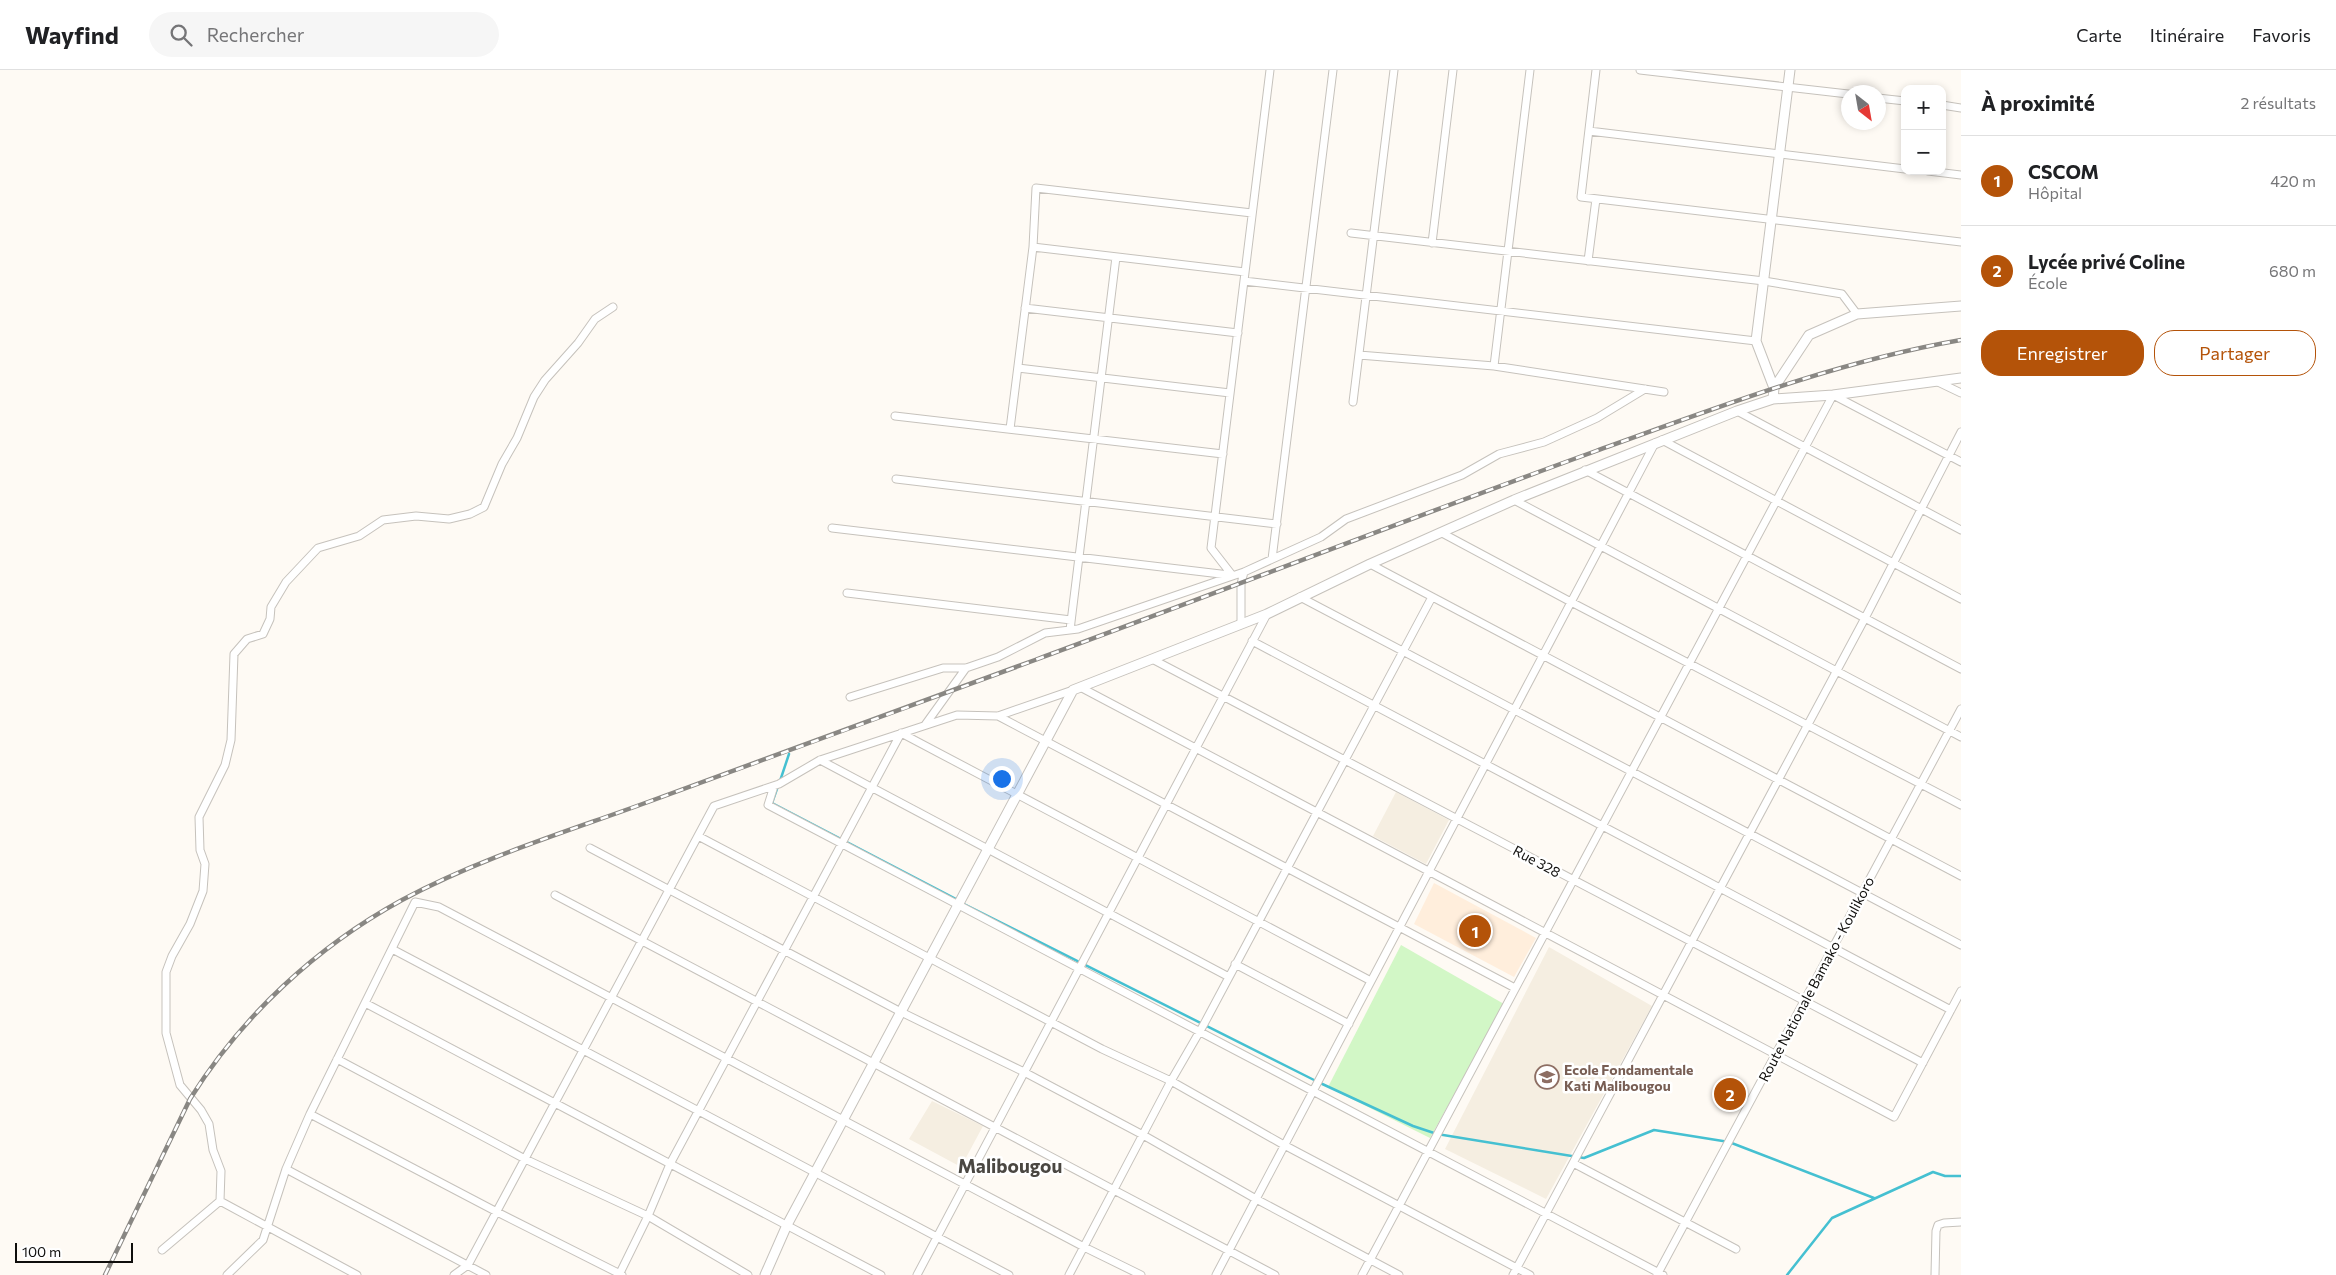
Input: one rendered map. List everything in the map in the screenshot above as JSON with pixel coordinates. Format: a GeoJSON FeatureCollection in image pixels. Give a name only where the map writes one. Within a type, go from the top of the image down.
{"type":"FeatureCollection","features":[{"type":"Feature","properties":{"kind":"street"},"geometry":{"type":"LineString","coordinates":[[1232,575],[1211,548],[1270,70]]}},
{"type":"Feature","properties":{"kind":"street"},"geometry":{"type":"LineString","coordinates":[[1272,559],[1332,70]]}},
{"type":"Feature","properties":{"kind":"street"},"geometry":{"type":"LineString","coordinates":[[1353,402],[1394,70]]}},
{"type":"Feature","properties":{"kind":"street"},"geometry":{"type":"LineString","coordinates":[[1432,243],[1453,70]]}},
{"type":"Feature","properties":{"kind":"street"},"geometry":{"type":"LineString","coordinates":[[1494,366],[1530,70]]}},
{"type":"Feature","properties":{"kind":"street"},"geometry":{"type":"LineString","coordinates":[[1596,70],[1580,197],[1961,242]]}},
{"type":"Feature","properties":{"kind":"street"},"geometry":{"type":"LineString","coordinates":[[1640,70],[1841,93]]}},
{"type":"Feature","properties":{"kind":"street"},"geometry":{"type":"LineString","coordinates":[[1773,399],[1774,388],[1756,341],[1790,70]]}},
{"type":"Feature","properties":{"kind":"street"},"geometry":{"type":"LineString","coordinates":[[1886,99],[1901,101]]}},
{"type":"Feature","properties":{"kind":"street"},"geometry":{"type":"LineString","coordinates":[[1946,106],[1961,108]]}},
{"type":"Feature","properties":{"kind":"street"},"geometry":{"type":"LineString","coordinates":[[1589,132],[1901,169]]}},
{"type":"Feature","properties":{"kind":"street"},"geometry":{"type":"LineString","coordinates":[[1946,173],[1961,175]]}},
{"type":"Feature","properties":{"kind":"street"},"geometry":{"type":"LineString","coordinates":[[1010,429],[1032,247],[1036,188],[1252,213]]}},
{"type":"Feature","properties":{"kind":"street"},"geometry":{"type":"LineString","coordinates":[[1588,261],[1596,199]]}},
{"type":"Feature","properties":{"kind":"street"},"geometry":{"type":"LineString","coordinates":[[1351,233],[1764,282],[1842,294],[1857,314]]}},
{"type":"Feature","properties":{"kind":"street"},"geometry":{"type":"LineString","coordinates":[[1032,247],[1245,272]]}},
{"type":"Feature","properties":{"kind":"street"},"geometry":{"type":"LineString","coordinates":[[1070,630],[1116,257]]}},
{"type":"Feature","properties":{"kind":"street"},"geometry":{"type":"LineString","coordinates":[[1244,281],[1756,341]]}},
{"type":"Feature","properties":{"kind":"street"},"geometry":{"type":"LineString","coordinates":[[1774,388],[1809,335],[1857,314],[1961,306]]}},
{"type":"Feature","properties":{"kind":"street"},"geometry":{"type":"LineString","coordinates":[[162,1250],[220,1201],[221,1171],[213,1150],[209,1124],[201,1110],[180,1085],[166,1033],[166,972],[172,956],[193,917],[203,890],[205,864],[200,850],[199,816],[225,765],[231,740],[234,654],[247,639],[263,634],[270,619],[271,607],[286,582],[318,548],[359,536],[383,520],[416,516],[449,519],[470,514],[484,507],[534,397],[545,380],[578,343],[595,319],[613,307]]}},
{"type":"Feature","properties":{"kind":"street"},"geometry":{"type":"LineString","coordinates":[[1025,308],[1238,333]]}},
{"type":"Feature","properties":{"kind":"street"},"geometry":{"type":"LineString","coordinates":[[1359,355],[1494,366],[1664,392]]}},
{"type":"Feature","properties":{"kind":"street"},"geometry":{"type":"LineString","coordinates":[[1018,368],[1230,393]]}},
{"type":"Feature","properties":{"kind":"street"},"geometry":{"type":"LineString","coordinates":[[454,1275],[468,1265],[714,806],[774,786],[820,760],[924,725],[957,715],[998,716],[1152,659],[1267,614],[1300,596],[1514,500],[1736,411],[1773,399],[1833,395],[1961,378]]}},
{"type":"Feature","properties":{"kind":"street"},"geometry":{"type":"LineString","coordinates":[[1938,382],[1961,393]]}},
{"type":"Feature","properties":{"kind":"street"},"geometry":{"type":"LineString","coordinates":[[850,697],[943,668],[966,668],[998,657],[1045,633],[1070,630],[1244,572],[1321,537],[1346,519],[1462,475],[1499,454],[1544,442],[1597,418],[1645,390]]}},
{"type":"Feature","properties":{"kind":"street"},"geometry":{"type":"LineString","coordinates":[[1362,1275],[1833,395]]}},
{"type":"Feature","properties":{"kind":"street"},"geometry":{"type":"LineString","coordinates":[[1833,395],[1961,462]]}},
{"type":"Feature","properties":{"kind":"street"},"geometry":{"type":"LineString","coordinates":[[1736,411],[1961,530]]}},
{"type":"Feature","properties":{"kind":"street"},"geometry":{"type":"LineString","coordinates":[[895,416],[1223,454]]}},
{"type":"Feature","properties":{"kind":"street"},"geometry":{"type":"LineString","coordinates":[[1515,1272],[1865,618],[1892,562],[1961,432]]}},
{"type":"Feature","properties":{"kind":"street"},"geometry":{"type":"LineString","coordinates":[[1216,1275],[1628,493],[1658,441]]}},
{"type":"Feature","properties":{"kind":"street"},"geometry":{"type":"LineString","coordinates":[[1658,441],[1961,599]]}},
{"type":"Feature","properties":{"kind":"street"},"geometry":{"type":"LineString","coordinates":[[1585,470],[1961,669]]}},
{"type":"Feature","properties":{"kind":"street"},"geometry":{"type":"LineString","coordinates":[[896,479],[1277,524]]}},
{"type":"Feature","properties":{"kind":"street"},"geometry":{"type":"LineString","coordinates":[[1514,500],[1961,737]]}},
{"type":"Feature","properties":{"kind":"street"},"geometry":{"type":"LineString","coordinates":[[832,528],[1232,575]]}},
{"type":"Feature","properties":{"kind":"street"},"geometry":{"type":"LineString","coordinates":[[1442,533],[1807,726],[1961,805]]}},
{"type":"Feature","properties":{"kind":"street"},"geometry":{"type":"LineString","coordinates":[[1370,564],[1961,876]]}},
{"type":"Feature","properties":{"kind":"street"},"geometry":{"type":"LineString","coordinates":[[1241,624],[1241,584],[1244,572]]}},
{"type":"Feature","properties":{"kind":"street"},"geometry":{"type":"LineString","coordinates":[[847,594],[1071,620]]}},
{"type":"Feature","properties":{"kind":"street"},"geometry":{"type":"LineString","coordinates":[[1300,596],[1961,945]]}},
{"type":"Feature","properties":{"kind":"street"},"geometry":{"type":"LineString","coordinates":[[1069,1275],[1171,1081],[1200,1031],[1432,597]]}},
{"type":"Feature","properties":{"kind":"street"},"geometry":{"type":"LineString","coordinates":[[917,1275],[1267,614]]}},
{"type":"Feature","properties":{"kind":"street"},"geometry":{"type":"LineString","coordinates":[[1252,641],[1951,1010]]}},
{"type":"Feature","properties":{"kind":"street","name":"Rue 328"},"geometry":{"type":"LineString","coordinates":[[1152,659],[1923,1063]]}},
{"type":"Feature","properties":{"kind":"street"},"geometry":{"type":"LineString","coordinates":[[924,725],[966,668]]}},
{"type":"Feature","properties":{"kind":"street"},"geometry":{"type":"LineString","coordinates":[[765,1275],[786,1225],[1017,794],[1076,688]]}},
{"type":"Feature","properties":{"kind":"street"},"geometry":{"type":"LineString","coordinates":[[1076,688],[1196,748],[1894,1117],[1961,991]]}},
{"type":"Feature","properties":{"kind":"street","name":"Route Nationale Bamako - Koulikoro"},"geometry":{"type":"LineString","coordinates":[[1659,1274],[1685,1222],[1961,709]]}},
{"type":"Feature","properties":{"kind":"street"},"geometry":{"type":"LineString","coordinates":[[998,716],[1515,988]]}},
{"type":"Feature","properties":{"kind":"street"},"geometry":{"type":"LineString","coordinates":[[310,1114],[620,1275],[670,1164],[901,733]]}},
{"type":"Feature","properties":{"kind":"street"},"geometry":{"type":"LineString","coordinates":[[901,733],[1371,981]]}},
{"type":"Feature","properties":{"kind":"street"},"geometry":{"type":"LineString","coordinates":[[820,760],[1228,977]]}},
{"type":"Feature","properties":{"kind":"street"},"geometry":{"type":"LineString","coordinates":[[774,786],[768,805],[842,842],[1659,1274]]}},
{"type":"Feature","properties":{"kind":"street"},"geometry":{"type":"LineString","coordinates":[[698,836],[1102,1049],[1171,1081],[1515,1272],[1530,1275]]}},
{"type":"Feature","properties":{"kind":"street"},"geometry":{"type":"LineString","coordinates":[[590,848],[901,1012],[1024,1072],[1143,1135],[1256,1200],[1399,1275]]}},
{"type":"Feature","properties":{"kind":"street"},"geometry":{"type":"LineString","coordinates":[[555,895],[1274,1275]]}},
{"type":"Feature","properties":{"kind":"street"},"geometry":{"type":"LineString","coordinates":[[227,1275],[263,1240],[286,1169],[310,1114],[416,902],[439,907],[1084,1247],[1141,1275]]}},
{"type":"Feature","properties":{"kind":"street"},"geometry":{"type":"LineString","coordinates":[[392,949],[1009,1275]]}},
{"type":"Feature","properties":{"kind":"street"},"geometry":{"type":"LineString","coordinates":[[1235,964],[1348,1024]]}},
{"type":"Feature","properties":{"kind":"street"},"geometry":{"type":"LineString","coordinates":[[365,1003],[881,1275]]}},
{"type":"Feature","properties":{"kind":"street"},"geometry":{"type":"LineString","coordinates":[[337,1059],[526,1158],[648,1216],[748,1275]]}},
{"type":"Feature","properties":{"kind":"street"},"geometry":{"type":"LineString","coordinates":[[1573,1163],[1736,1249]]}},
{"type":"Feature","properties":{"kind":"street"},"geometry":{"type":"LineString","coordinates":[[286,1169],[486,1275]]}},
{"type":"Feature","properties":{"kind":"street"},"geometry":{"type":"LineString","coordinates":[[220,1201],[357,1275]]}},
{"type":"Feature","properties":{"kind":"street"},"geometry":{"type":"LineString","coordinates":[[1935,1275],[1936,1231],[1938,1226],[1944,1223],[1961,1222]]}},
{"type":"Feature","properties":{"kind":"shaded area"},"geometry":{"type":"Polygon","coordinates":[[[1396,792],[1449,820],[1426,864],[1373,836],[1396,792]]]}},
{"type":"Feature","properties":{"kind":"shaded area"},"geometry":{"type":"Polygon","coordinates":[[[1434,883],[1536,938],[1514,977],[1414,924],[1434,883]]]}},
{"type":"Feature","properties":{"kind":"shaded area","name":"Ecole Fondamentale Kati Malibougou"},"geometry":{"type":"Polygon","coordinates":[[[1549,947],[1652,1006],[1546,1199],[1445,1149],[1549,947]]]}},
{"type":"Feature","properties":{"kind":"shaded area"},"geometry":{"type":"Polygon","coordinates":[[[932,1101],[983,1126],[961,1167],[909,1139],[932,1101]]]}},
{"type":"Feature","properties":{"kind":"green space"},"geometry":{"type":"Polygon","coordinates":[[[1401,945],[1504,1004],[1430,1138],[1328,1087],[1401,945]]]}},
{"type":"Feature","properties":{"kind":"waterway"},"geometry":{"type":"LineString","coordinates":[[780,781],[789,754]]}},
{"type":"Feature","properties":{"kind":"waterway"},"geometry":{"type":"LineString","coordinates":[[778,786],[772,803],[958,900]]}},
{"type":"Feature","properties":{"kind":"waterway"},"geometry":{"type":"LineString","coordinates":[[962,903],[1318,1082],[1413,1126],[1437,1134],[1584,1158],[1654,1130],[1729,1142],[1874,1198]]}},
{"type":"Feature","properties":{"kind":"waterway"},"geometry":{"type":"LineString","coordinates":[[1787,1275],[1832,1218],[1933,1172],[1945,1176],[1961,1176]]}},
{"type":"Feature","properties":{"kind":"railway"},"geometry":{"type":"LineString","coordinates":[[105,1275],[190,1099],[233,1040],[257,1012],[311,962],[340,939],[402,900],[462,871],[524,846],[938,696],[1686,419],[1822,373],[1914,349],[1961,340]]}},
{"type":"Feature","properties":{"kind":"place","name":"CSCOM"},"geometry":{"type":"Point","coordinates":[1475,931]}},
{"type":"Feature","properties":{"kind":"place","name":"Ecole Fondamentale Kati Malibougou"},"geometry":{"type":"Point","coordinates":[1547,1077]}},
{"type":"Feature","properties":{"kind":"place","name":"Lycée privé Coline"},"geometry":{"type":"Point","coordinates":[1730,1094]}},
{"type":"Feature","properties":{"kind":"district","name":"Malibougou"},"geometry":{"type":"Point","coordinates":[1010,1165]}}]}
